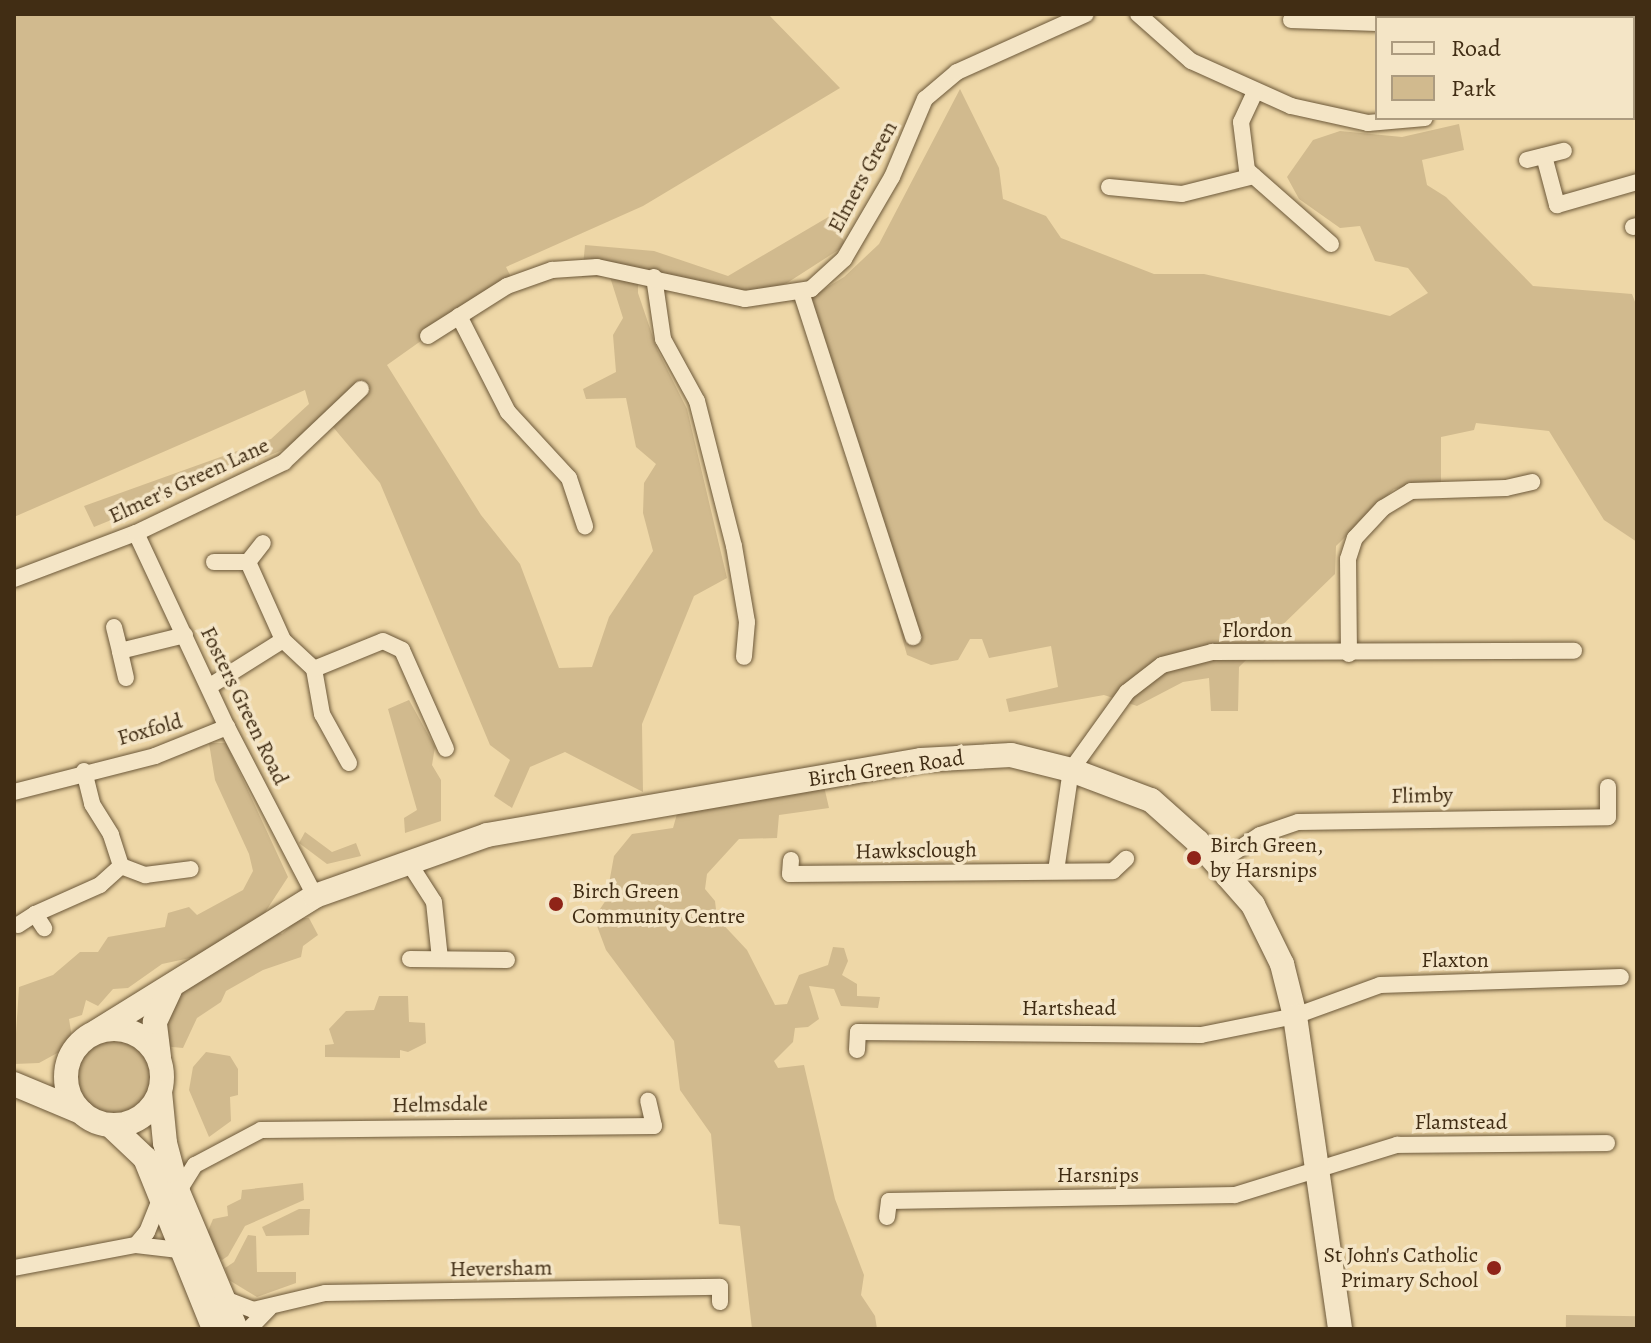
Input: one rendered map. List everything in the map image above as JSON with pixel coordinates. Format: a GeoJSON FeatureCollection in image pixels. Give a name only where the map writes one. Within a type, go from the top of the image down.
{"type":"FeatureCollection","features":[{"type":"Feature","properties":{"kind":"street","name":"Elmers Green"},"geometry":{"type":"LineString","coordinates":[[428,336],[507,286],[552,270],[597,267],[745,299],[811,289],[844,259],[892,177],[925,99],[957,72],[1086,14]]}},
{"type":"Feature","properties":{"kind":"street"},"geometry":{"type":"LineString","coordinates":[[1138,14],[1191,61],[1255,92],[1342,119],[1375,119]]}},
{"type":"Feature","properties":{"kind":"street"},"geometry":{"type":"LineString","coordinates":[[1319,19],[1320,37]]}},
{"type":"Feature","properties":{"kind":"street"},"geometry":{"type":"LineString","coordinates":[[1291,20],[1375,23]]}},
{"type":"Feature","properties":{"kind":"street"},"geometry":{"type":"LineString","coordinates":[[1255,92],[1241,122],[1241,147],[1254,176],[1331,244]]}},
{"type":"Feature","properties":{"kind":"street"},"geometry":{"type":"LineString","coordinates":[[1564,151],[1535,158],[1557,205],[1637,182]]}},
{"type":"Feature","properties":{"kind":"street"},"geometry":{"type":"LineString","coordinates":[[1109,187],[1182,194],[1254,176]]}},
{"type":"Feature","properties":{"kind":"street"},"geometry":{"type":"LineString","coordinates":[[654,277],[663,339],[697,401],[734,546],[747,622],[744,657]]}},
{"type":"Feature","properties":{"kind":"street"},"geometry":{"type":"LineString","coordinates":[[801,292],[913,637]]}},
{"type":"Feature","properties":{"kind":"street"},"geometry":{"type":"LineString","coordinates":[[459,316],[508,412],[569,478],[585,526]]}},
{"type":"Feature","properties":{"kind":"street","name":"Elmer's Green Lane"},"geometry":{"type":"LineString","coordinates":[[14,579],[136,533],[284,462],[361,389]]}},
{"type":"Feature","properties":{"kind":"street"},"geometry":{"type":"LineString","coordinates":[[1349,654],[1348,559],[1355,538],[1383,508],[1411,491],[1506,488],[1532,482]]}},
{"type":"Feature","properties":{"kind":"street","name":"Fosters Green Road"},"geometry":{"type":"LineString","coordinates":[[136,533],[227,727],[315,896]]}},
{"type":"Feature","properties":{"kind":"street"},"geometry":{"type":"LineString","coordinates":[[248,562],[263,543]]}},
{"type":"Feature","properties":{"kind":"street"},"geometry":{"type":"LineString","coordinates":[[214,562],[248,562]]}},
{"type":"Feature","properties":{"kind":"street"},"geometry":{"type":"LineString","coordinates":[[248,562],[283,640],[314,669],[322,714],[349,763]]}},
{"type":"Feature","properties":{"kind":"street"},"geometry":{"type":"LineString","coordinates":[[114,627],[126,678]]}},
{"type":"Feature","properties":{"kind":"street"},"geometry":{"type":"LineString","coordinates":[[120,651],[185,635]]}},
{"type":"Feature","properties":{"kind":"street"},"geometry":{"type":"LineString","coordinates":[[210,686],[283,640]]}},
{"type":"Feature","properties":{"kind":"street"},"geometry":{"type":"LineString","coordinates":[[314,669],[383,641],[402,650],[446,749]]}},
{"type":"Feature","properties":{"kind":"street","name":"Flordon"},"geometry":{"type":"LineString","coordinates":[[1071,770],[1127,692],[1162,665],[1212,652],[1574,651]]}},
{"type":"Feature","properties":{"kind":"street","name":"Foxfold"},"geometry":{"type":"LineString","coordinates":[[14,792],[84,771],[155,756],[227,727]]}},
{"type":"Feature","properties":{"kind":"street","name":"Birch Green Road"},"geometry":{"type":"LineString","coordinates":[[96,1032],[170,990],[315,896],[487,835],[921,760],[1011,755],[1071,770],[1151,800],[1218,863],[1258,915],[1282,964],[1295,1016],[1329,1232],[1340,1329]]}},
{"type":"Feature","properties":{"kind":"street"},"geometry":{"type":"LineString","coordinates":[[1056,871],[1071,770]]}},
{"type":"Feature","properties":{"kind":"street"},"geometry":{"type":"LineString","coordinates":[[84,771],[92,804],[111,835],[121,866],[135,875],[191,869]]}},
{"type":"Feature","properties":{"kind":"street","name":"Flimby"},"geometry":{"type":"LineString","coordinates":[[1218,863],[1260,835],[1298,822],[1608,817],[1608,787]]}},
{"type":"Feature","properties":{"kind":"street","name":"Hawksclough"},"geometry":{"type":"LineString","coordinates":[[791,860],[790,874],[1113,871],[1126,859]]}},
{"type":"Feature","properties":{"kind":"street"},"geometry":{"type":"LineString","coordinates":[[409,863],[434,902],[440,959]]}},
{"type":"Feature","properties":{"kind":"street"},"geometry":{"type":"LineString","coordinates":[[18,925],[39,921],[100,885],[121,866]]}},
{"type":"Feature","properties":{"kind":"street"},"geometry":{"type":"LineString","coordinates":[[410,959],[507,960]]}},
{"type":"Feature","properties":{"kind":"street","name":"Flaxton"},"geometry":{"type":"LineString","coordinates":[[1295,1016],[1380,985],[1621,977]]}},
{"type":"Feature","properties":{"kind":"street"},"geometry":{"type":"LineString","coordinates":[[170,990],[155,1022],[168,1197],[179,1250],[214,1329]]}},
{"type":"Feature","properties":{"kind":"street","name":"Hartshead"},"geometry":{"type":"LineString","coordinates":[[857,1050],[858,1032],[1201,1035],[1295,1016]]}},
{"type":"Feature","properties":{"kind":"street"},"geometry":{"type":"LineString","coordinates":[[81,1112],[67,1084],[67,1068],[72,1053],[96,1032],[126,1030],[139,1036],[159,1060]]}},
{"type":"Feature","properties":{"kind":"street"},"geometry":{"type":"LineString","coordinates":[[19,1084],[57,1077],[67,1068]]}},
{"type":"Feature","properties":{"kind":"street"},"geometry":{"type":"LineString","coordinates":[[19,1084],[110,1125],[145,1158],[236,1329]]}},
{"type":"Feature","properties":{"kind":"street"},"geometry":{"type":"LineString","coordinates":[[110,1125],[140,1117],[160,1092]]}},
{"type":"Feature","properties":{"kind":"street","name":"Helmsdale"},"geometry":{"type":"LineString","coordinates":[[136,1245],[185,1177],[209,1156],[261,1130],[654,1126],[648,1101]]}},
{"type":"Feature","properties":{"kind":"street"},"geometry":{"type":"LineString","coordinates":[[165,1143],[181,1154],[209,1156]]}},
{"type":"Feature","properties":{"kind":"street","name":"Flamstead"},"geometry":{"type":"LineString","coordinates":[[1318,1167],[1397,1145],[1607,1143]]}},
{"type":"Feature","properties":{"kind":"street","name":"Harsnips"},"geometry":{"type":"LineString","coordinates":[[887,1217],[889,1201],[1235,1195],[1318,1167]]}},
{"type":"Feature","properties":{"kind":"street"},"geometry":{"type":"LineString","coordinates":[[14,1268],[136,1245],[179,1250]]}},
{"type":"Feature","properties":{"kind":"street","name":"Heversham"},"geometry":{"type":"LineString","coordinates":[[222,1298],[241,1308],[270,1307],[325,1293],[720,1287],[720,1302]]}},
{"type":"Feature","properties":{"kind":"street"},"geometry":{"type":"LineString","coordinates":[[249,1329],[270,1307]]}},
{"type":"Feature","properties":{"kind":"green space"},"geometry":{"type":"Polygon","coordinates":[[[14,14],[768,14],[840,88],[643,206],[506,267],[511,277],[387,365],[481,515],[520,564],[559,668],[592,667],[609,617],[653,551],[643,513],[644,483],[656,464],[636,447],[626,398],[586,399],[583,389],[616,372],[613,335],[623,318],[610,277],[582,277],[585,245],[654,251],[728,276],[830,216],[846,245],[787,283],[758,293],[748,308],[667,286],[638,272],[638,293],[657,349],[687,409],[727,578],[694,596],[642,724],[643,792],[565,752],[530,767],[512,808],[494,796],[510,760],[490,745],[380,483],[333,427],[318,422],[285,449],[94,527],[84,506],[271,439],[309,404],[305,390],[14,517],[14,14]]]}},
{"type":"Feature","properties":{"kind":"green space"},"geometry":{"type":"Polygon","coordinates":[[[960,89],[999,168],[1003,199],[1046,216],[1061,238],[1154,274],[1204,274],[1390,316],[1428,293],[1408,268],[1375,261],[1360,226],[1340,228],[1299,199],[1287,177],[1313,140],[1340,131],[1402,137],[1459,124],[1464,150],[1422,160],[1427,185],[1446,197],[1533,286],[1632,294],[1637,307],[1637,542],[1604,520],[1549,431],[1476,423],[1474,430],[1441,437],[1441,482],[1394,489],[1336,546],[1335,574],[1239,667],[1238,711],[1211,711],[1209,678],[1183,682],[1137,706],[1104,695],[1009,712],[1006,699],[1058,687],[1051,646],[989,658],[982,639],[970,639],[958,660],[931,665],[907,655],[808,299],[844,277],[879,244],[960,89]]]}},
{"type":"Feature","properties":{"kind":"green space"},"geometry":{"type":"Polygon","coordinates":[[[409,700],[435,747],[432,765],[441,780],[441,821],[405,833],[404,818],[417,810],[388,709],[409,700]]]}},
{"type":"Feature","properties":{"kind":"green space"},"geometry":{"type":"Polygon","coordinates":[[[209,743],[226,743],[288,877],[262,917],[195,957],[162,964],[128,988],[113,989],[98,1006],[86,1000],[82,1015],[69,1019],[72,1037],[61,1051],[39,1063],[14,1064],[19,987],[53,975],[80,952],[98,952],[108,937],[165,927],[168,913],[189,907],[197,915],[243,890],[253,871],[249,854],[215,780],[209,743]]]}},
{"type":"Feature","properties":{"kind":"green space"},"geometry":{"type":"Polygon","coordinates":[[[823,782],[829,808],[779,815],[777,838],[739,839],[707,874],[705,889],[715,901],[717,918],[747,950],[775,1005],[787,1004],[799,975],[828,965],[833,947],[844,948],[848,961],[842,975],[857,984],[857,996],[880,997],[878,1008],[841,1006],[834,989],[809,986],[819,1019],[808,1027],[795,1028],[793,1042],[774,1061],[778,1068],[804,1065],[835,1199],[864,1275],[861,1295],[875,1316],[877,1329],[752,1329],[740,1226],[719,1224],[711,1134],[680,1090],[674,1041],[606,950],[594,918],[606,900],[614,856],[632,834],[673,828],[679,807],[823,782]]]}},
{"type":"Feature","properties":{"kind":"green space"},"geometry":{"type":"Polygon","coordinates":[[[305,832],[332,852],[356,843],[361,856],[327,864],[299,843],[305,832]]]}},
{"type":"Feature","properties":{"kind":"green space"},"geometry":{"type":"Polygon","coordinates":[[[299,918],[309,918],[318,935],[303,946],[301,957],[263,970],[226,991],[221,1002],[197,1018],[183,1048],[162,1046],[174,993],[272,929],[282,934],[299,918]]]}},
{"type":"Feature","properties":{"kind":"green space"},"geometry":{"type":"Polygon","coordinates":[[[379,996],[408,996],[409,1022],[425,1023],[426,1043],[408,1052],[400,1050],[400,1058],[325,1057],[325,1045],[334,1044],[329,1029],[346,1011],[374,1010],[379,996]]]}},
{"type":"Feature","properties":{"kind":"green space"},"geometry":{"type":"Polygon","coordinates":[[[113,1035],[128,1038],[145,1052],[152,1074],[149,1089],[135,1106],[113,1113],[98,1110],[81,1096],[74,1074],[77,1059],[91,1042],[113,1035]]]}},
{"type":"Feature","properties":{"kind":"green space"},"geometry":{"type":"Polygon","coordinates":[[[206,1052],[230,1056],[238,1069],[238,1095],[230,1097],[231,1121],[209,1137],[189,1090],[193,1067],[206,1052]]]}},
{"type":"Feature","properties":{"kind":"green space"},"geometry":{"type":"Polygon","coordinates":[[[303,1183],[304,1200],[245,1226],[228,1256],[222,1260],[212,1251],[206,1236],[213,1219],[228,1216],[227,1206],[241,1199],[242,1190],[303,1183]]]}},
{"type":"Feature","properties":{"kind":"green space"},"geometry":{"type":"Polygon","coordinates":[[[299,1209],[310,1209],[309,1235],[266,1236],[262,1227],[299,1209]]]}},
{"type":"Feature","properties":{"kind":"green space"},"geometry":{"type":"Polygon","coordinates":[[[248,1235],[256,1236],[257,1272],[296,1272],[296,1283],[257,1297],[229,1280],[225,1268],[234,1262],[248,1235]]]}},
{"type":"Feature","properties":{"kind":"green space"},"geometry":{"type":"Polygon","coordinates":[[[1566,1315],[1637,1316],[1637,1329],[1566,1329],[1566,1315]]]}},
{"type":"Feature","properties":{"kind":"place","name":"Birch Green, by Harsnips"},"geometry":{"type":"Point","coordinates":[1194,858]}},
{"type":"Feature","properties":{"kind":"place","name":"Birch Green Community Centre"},"geometry":{"type":"Point","coordinates":[556,904]}},
{"type":"Feature","properties":{"kind":"place","name":"St John's Catholic Primary School"},"geometry":{"type":"Point","coordinates":[1494,1268]}}]}
